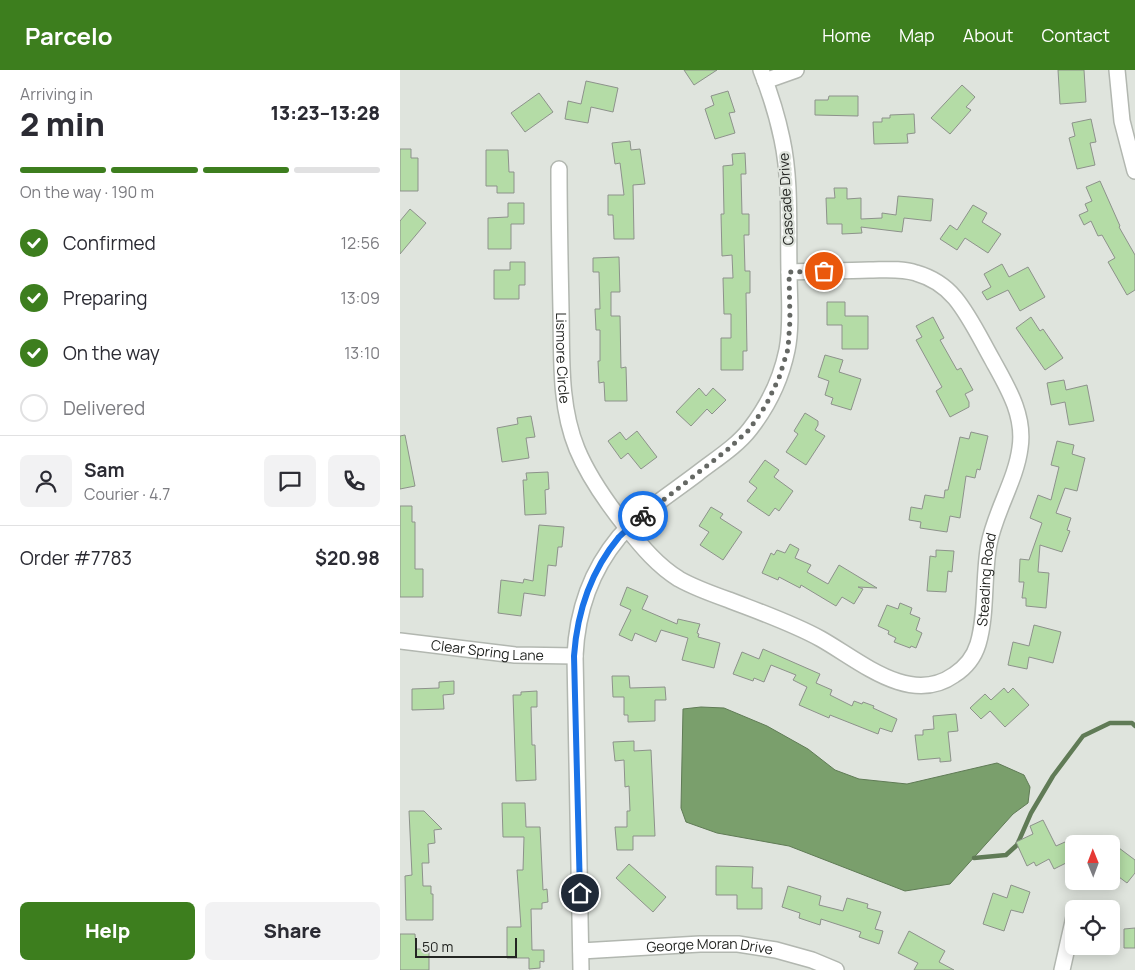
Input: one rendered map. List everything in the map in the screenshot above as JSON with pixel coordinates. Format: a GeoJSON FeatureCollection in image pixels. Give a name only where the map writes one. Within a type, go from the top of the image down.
{"type":"FeatureCollection","features":[{"type":"Feature","properties":{"kind":"street"},"geometry":{"type":"LineString","coordinates":[[763,76],[796,70]]}},
{"type":"Feature","properties":{"kind":"street"},"geometry":{"type":"LineString","coordinates":[[1117,70],[1122,121],[1135,172]]}},
{"type":"Feature","properties":{"kind":"street","name":"Cascade Drive"},"geometry":{"type":"LineString","coordinates":[[581,970],[574,656],[576,627],[586,594],[600,564],[620,537],[644,515],[727,450],[749,430],[766,405],[779,378],[788,349],[790,320],[787,179],[783,140],[773,102],[763,76]]}},
{"type":"Feature","properties":{"kind":"street","name":"Lismore Circle"},"geometry":{"type":"LineString","coordinates":[[558,169],[562,375],[566,411],[576,446],[591,479],[628,529]]}},
{"type":"Feature","properties":{"kind":"street","name":"Steading Road"},"geometry":{"type":"LineString","coordinates":[[628,529],[658,563],[677,578],[700,589],[807,631],[888,678],[905,685],[922,686],[940,683],[956,674],[969,662],[978,646],[981,628],[989,541],[1020,450],[1021,429],[1017,409],[1009,390],[966,313],[953,295],[935,281],[914,272],[892,270],[789,272]]}},
{"type":"Feature","properties":{"kind":"street","name":"Clear Spring Lane"},"geometry":{"type":"LineString","coordinates":[[400,642],[507,654],[574,656]]}},
{"type":"Feature","properties":{"kind":"street","name":"George Moran Drive"},"geometry":{"type":"LineString","coordinates":[[581,951],[700,944],[738,944],[776,950],[812,960],[836,970]]}},
{"type":"Feature","properties":{"kind":"street"},"geometry":{"type":"LineString","coordinates":[[1062,970],[1065,955]]}},
{"type":"Feature","properties":{"kind":"shaded area"},"geometry":{"type":"Polygon","coordinates":[[[701,707],[724,708],[767,726],[808,749],[835,770],[859,779],[907,784],[997,763],[1024,775],[1030,787],[1028,803],[1013,814],[950,884],[905,891],[789,846],[717,833],[686,822],[681,808],[683,709],[701,707]]]}},
{"type":"Feature","properties":{"kind":"building"},"geometry":{"type":"Polygon","coordinates":[[[684,70],[717,70],[694,85],[684,70]]]}},
{"type":"Feature","properties":{"kind":"building"},"geometry":{"type":"Polygon","coordinates":[[[1058,70],[1084,70],[1086,102],[1060,104],[1058,70]]]}},
{"type":"Feature","properties":{"kind":"building"},"geometry":{"type":"Polygon","coordinates":[[[586,81],[618,88],[613,112],[591,107],[588,123],[565,119],[568,101],[581,104],[586,81]]]}},
{"type":"Feature","properties":{"kind":"building"},"geometry":{"type":"Polygon","coordinates":[[[962,85],[975,97],[966,107],[971,110],[950,134],[931,118],[962,85]]]}},
{"type":"Feature","properties":{"kind":"building"},"geometry":{"type":"Polygon","coordinates":[[[728,91],[735,112],[729,113],[735,133],[715,139],[705,109],[714,105],[711,96],[728,91]]]}},
{"type":"Feature","properties":{"kind":"building"},"geometry":{"type":"Polygon","coordinates":[[[539,93],[553,112],[525,132],[511,113],[539,93]]]}},
{"type":"Feature","properties":{"kind":"building"},"geometry":{"type":"Polygon","coordinates":[[[829,96],[858,96],[858,116],[815,115],[815,100],[828,100],[829,96]]]}},
{"type":"Feature","properties":{"kind":"building"},"geometry":{"type":"Polygon","coordinates":[[[914,114],[915,133],[907,134],[908,143],[874,144],[873,122],[882,122],[882,118],[890,118],[890,115],[914,114]]]}},
{"type":"Feature","properties":{"kind":"building"},"geometry":{"type":"Polygon","coordinates":[[[1091,119],[1096,142],[1090,143],[1095,165],[1077,169],[1069,138],[1075,136],[1072,123],[1091,119]]]}},
{"type":"Feature","properties":{"kind":"building"},"geometry":{"type":"Polygon","coordinates":[[[630,141],[631,150],[640,149],[645,184],[633,185],[634,239],[614,239],[613,215],[608,215],[608,195],[624,195],[620,163],[615,164],[612,143],[630,141]]]}},
{"type":"Feature","properties":{"kind":"building"},"geometry":{"type":"Polygon","coordinates":[[[400,149],[411,149],[411,158],[418,158],[418,191],[400,191],[400,149]]]}},
{"type":"Feature","properties":{"kind":"building"},"geometry":{"type":"Polygon","coordinates":[[[486,150],[508,150],[509,172],[514,172],[514,193],[497,193],[497,186],[486,186],[486,150]]]}},
{"type":"Feature","properties":{"kind":"building"},"geometry":{"type":"Polygon","coordinates":[[[745,153],[746,174],[741,174],[742,214],[749,214],[749,235],[744,235],[745,271],[750,271],[750,293],[746,293],[747,351],[743,351],[743,370],[721,370],[721,338],[731,338],[731,314],[724,314],[723,278],[733,278],[732,255],[722,256],[721,214],[724,214],[723,166],[733,165],[732,154],[745,153]]]}},
{"type":"Feature","properties":{"kind":"building"},"geometry":{"type":"Polygon","coordinates":[[[1100,181],[1119,227],[1135,255],[1135,290],[1127,295],[1108,262],[1115,258],[1102,235],[1098,236],[1091,221],[1084,225],[1079,215],[1088,211],[1085,204],[1092,201],[1086,187],[1100,181]]]}},
{"type":"Feature","properties":{"kind":"building"},"geometry":{"type":"Polygon","coordinates":[[[834,188],[847,188],[847,199],[861,198],[861,219],[882,218],[882,213],[896,215],[898,196],[933,199],[931,221],[904,218],[902,232],[861,227],[862,233],[842,234],[842,224],[827,224],[826,198],[835,198],[834,188]]]}},
{"type":"Feature","properties":{"kind":"building"},"geometry":{"type":"Polygon","coordinates":[[[508,203],[524,203],[524,224],[511,224],[511,249],[488,249],[488,218],[508,217],[508,203]]]}},
{"type":"Feature","properties":{"kind":"building"},"geometry":{"type":"Polygon","coordinates":[[[973,205],[987,213],[982,222],[1001,234],[988,253],[965,238],[957,250],[940,239],[950,225],[957,230],[973,205]]]}},
{"type":"Feature","properties":{"kind":"building"},"geometry":{"type":"Polygon","coordinates":[[[410,209],[426,223],[400,254],[400,221],[410,209]]]}},
{"type":"Feature","properties":{"kind":"building"},"geometry":{"type":"Polygon","coordinates":[[[619,257],[620,292],[611,292],[611,316],[620,316],[621,368],[626,367],[627,401],[605,401],[604,382],[599,383],[600,330],[596,330],[595,309],[600,309],[599,272],[593,272],[593,258],[619,257]]]}},
{"type":"Feature","properties":{"kind":"building"},"geometry":{"type":"Polygon","coordinates":[[[510,262],[525,262],[525,285],[519,285],[519,299],[494,299],[494,270],[510,270],[510,262]]]}},
{"type":"Feature","properties":{"kind":"building"},"geometry":{"type":"Polygon","coordinates":[[[1002,264],[1009,277],[1028,267],[1045,297],[1020,311],[1008,290],[987,300],[982,292],[991,287],[984,274],[1002,264]]]}},
{"type":"Feature","properties":{"kind":"building"},"geometry":{"type":"Polygon","coordinates":[[[827,302],[845,302],[845,316],[868,316],[868,349],[842,349],[842,325],[827,325],[827,302]]]}},
{"type":"Feature","properties":{"kind":"building"},"geometry":{"type":"Polygon","coordinates":[[[933,317],[944,338],[940,340],[957,370],[961,368],[973,390],[965,394],[969,407],[950,417],[936,391],[942,387],[916,340],[922,337],[916,326],[933,317]]]}},
{"type":"Feature","properties":{"kind":"building"},"geometry":{"type":"Polygon","coordinates":[[[1031,317],[1040,331],[1043,329],[1063,358],[1045,370],[1016,328],[1031,317]]]}},
{"type":"Feature","properties":{"kind":"building"},"geometry":{"type":"Polygon","coordinates":[[[825,355],[843,360],[839,372],[861,379],[851,410],[831,404],[833,398],[825,395],[829,381],[818,377],[825,355]]]}},
{"type":"Feature","properties":{"kind":"building"},"geometry":{"type":"Polygon","coordinates":[[[1064,380],[1066,390],[1087,385],[1094,421],[1069,425],[1065,402],[1051,405],[1047,383],[1064,380]]]}},
{"type":"Feature","properties":{"kind":"building"},"geometry":{"type":"Polygon","coordinates":[[[699,388],[706,396],[713,388],[726,400],[712,414],[707,409],[691,426],[676,412],[699,388]]]}},
{"type":"Feature","properties":{"kind":"building"},"geometry":{"type":"Polygon","coordinates":[[[805,413],[818,421],[815,430],[825,436],[806,465],[786,452],[798,434],[794,431],[805,413]]]}},
{"type":"Feature","properties":{"kind":"building"},"geometry":{"type":"Polygon","coordinates":[[[531,416],[535,437],[526,438],[529,458],[502,462],[497,428],[518,424],[517,418],[531,416]]]}},
{"type":"Feature","properties":{"kind":"building"},"geometry":{"type":"Polygon","coordinates":[[[637,431],[657,457],[641,469],[628,453],[621,459],[608,441],[620,432],[626,440],[637,431]]]}},
{"type":"Feature","properties":{"kind":"building"},"geometry":{"type":"Polygon","coordinates":[[[971,432],[988,436],[980,470],[977,469],[975,478],[966,476],[960,518],[950,516],[947,532],[920,528],[921,522],[909,520],[911,507],[922,509],[925,495],[944,498],[945,490],[948,490],[960,437],[969,439],[971,432]]]}},
{"type":"Feature","properties":{"kind":"building"},"geometry":{"type":"Polygon","coordinates":[[[405,435],[415,486],[400,489],[400,436],[405,435]]]}},
{"type":"Feature","properties":{"kind":"building"},"geometry":{"type":"Polygon","coordinates":[[[1057,441],[1074,445],[1072,454],[1085,458],[1077,491],[1065,488],[1056,513],[1071,518],[1067,530],[1070,531],[1062,552],[1040,545],[1038,572],[1049,573],[1046,608],[1026,606],[1026,598],[1022,598],[1024,582],[1019,582],[1020,559],[1029,560],[1042,523],[1030,518],[1038,495],[1051,500],[1059,467],[1051,465],[1057,441]]]}},
{"type":"Feature","properties":{"kind":"building"},"geometry":{"type":"Polygon","coordinates":[[[765,460],[779,470],[774,477],[793,491],[779,511],[775,508],[769,516],[747,501],[757,488],[749,482],[765,460]]]}},
{"type":"Feature","properties":{"kind":"building"},"geometry":{"type":"Polygon","coordinates":[[[548,472],[549,489],[545,490],[546,514],[525,515],[523,480],[527,480],[526,473],[548,472]]]}},
{"type":"Feature","properties":{"kind":"building"},"geometry":{"type":"Polygon","coordinates":[[[400,506],[412,506],[412,522],[415,522],[415,569],[423,569],[423,597],[400,597],[400,506]]]}},
{"type":"Feature","properties":{"kind":"building"},"geometry":{"type":"Polygon","coordinates":[[[711,507],[723,514],[720,518],[742,532],[723,560],[700,545],[709,532],[699,526],[711,507]]]}},
{"type":"Feature","properties":{"kind":"building"},"geometry":{"type":"Polygon","coordinates":[[[539,525],[564,527],[562,547],[558,547],[556,566],[548,565],[545,596],[524,593],[521,616],[498,613],[501,580],[523,583],[524,579],[533,581],[539,525]]]}},
{"type":"Feature","properties":{"kind":"building"},"geometry":{"type":"Polygon","coordinates":[[[790,544],[799,549],[795,558],[811,565],[807,572],[828,584],[839,565],[877,588],[858,587],[863,589],[854,604],[842,597],[836,606],[801,585],[800,588],[779,577],[778,580],[762,573],[771,553],[774,555],[777,550],[785,553],[790,544]]]}},
{"type":"Feature","properties":{"kind":"building"},"geometry":{"type":"Polygon","coordinates":[[[936,550],[954,551],[952,572],[948,571],[946,592],[927,591],[930,556],[936,557],[936,550]]]}},
{"type":"Feature","properties":{"kind":"building"},"geometry":{"type":"Polygon","coordinates":[[[627,587],[648,596],[642,609],[677,624],[678,619],[700,624],[697,633],[699,634],[698,637],[720,643],[714,668],[682,660],[688,638],[661,630],[656,642],[635,633],[632,641],[619,635],[631,610],[620,605],[627,587]]]}},
{"type":"Feature","properties":{"kind":"building"},"geometry":{"type":"Polygon","coordinates":[[[900,603],[912,608],[910,614],[920,618],[916,630],[922,633],[916,648],[911,646],[910,648],[894,642],[896,638],[888,634],[889,631],[878,626],[887,605],[898,609],[900,603]]]}},
{"type":"Feature","properties":{"kind":"building"},"geometry":{"type":"Polygon","coordinates":[[[1034,625],[1061,632],[1053,663],[1029,657],[1027,669],[1008,665],[1013,642],[1029,646],[1034,625]]]}},
{"type":"Feature","properties":{"kind":"building"},"geometry":{"type":"Polygon","coordinates":[[[763,649],[820,674],[816,683],[832,690],[830,695],[852,706],[854,701],[862,704],[863,702],[897,719],[892,732],[880,728],[878,734],[830,715],[829,718],[799,705],[807,687],[793,680],[796,675],[771,665],[764,682],[754,678],[753,681],[733,674],[742,652],[759,659],[763,649]]]}},
{"type":"Feature","properties":{"kind":"building"},"geometry":{"type":"Polygon","coordinates":[[[612,676],[629,676],[630,688],[665,687],[666,700],[655,700],[655,721],[628,722],[628,715],[624,715],[624,697],[613,697],[612,676]]]}},
{"type":"Feature","properties":{"kind":"building"},"geometry":{"type":"Polygon","coordinates":[[[454,681],[454,694],[443,695],[444,709],[412,710],[412,689],[439,688],[439,682],[454,681]]]}},
{"type":"Feature","properties":{"kind":"building"},"geometry":{"type":"Polygon","coordinates":[[[1004,688],[1008,693],[1013,688],[1029,705],[1005,727],[990,711],[981,719],[970,708],[985,694],[991,700],[1004,688]]]}},
{"type":"Feature","properties":{"kind":"building"},"geometry":{"type":"Polygon","coordinates":[[[537,691],[537,707],[531,707],[532,745],[535,745],[536,780],[516,781],[513,695],[521,695],[521,692],[537,691]]]}},
{"type":"Feature","properties":{"kind":"building"},"geometry":{"type":"Polygon","coordinates":[[[956,714],[958,731],[948,732],[951,761],[940,762],[940,758],[918,760],[915,735],[923,735],[923,730],[934,729],[933,716],[956,714]]]}},
{"type":"Feature","properties":{"kind":"building"},"geometry":{"type":"Polygon","coordinates":[[[634,741],[634,751],[651,750],[655,836],[633,836],[633,850],[617,850],[615,827],[627,827],[627,811],[630,811],[629,786],[625,787],[624,760],[615,761],[613,742],[634,741]]]}},
{"type":"Feature","properties":{"kind":"building"},"geometry":{"type":"Polygon","coordinates":[[[502,803],[525,803],[526,827],[540,827],[543,890],[547,889],[548,902],[542,903],[542,909],[531,909],[532,950],[544,950],[544,962],[540,961],[540,968],[529,969],[529,958],[507,958],[507,927],[521,927],[517,870],[523,870],[524,837],[503,837],[502,803]]]}},
{"type":"Feature","properties":{"kind":"building"},"geometry":{"type":"Polygon","coordinates":[[[409,811],[424,811],[442,829],[434,830],[435,843],[428,844],[429,863],[422,863],[423,886],[431,886],[431,894],[433,894],[433,920],[406,920],[405,876],[412,875],[409,811]]]}},
{"type":"Feature","properties":{"kind":"building"},"geometry":{"type":"Polygon","coordinates":[[[1043,820],[1056,846],[1065,842],[1065,864],[1054,869],[1049,859],[1036,866],[1034,862],[1027,866],[1016,842],[1033,834],[1030,826],[1043,820]]]}},
{"type":"Feature","properties":{"kind":"building"},"geometry":{"type":"Polygon","coordinates":[[[1120,849],[1135,860],[1135,873],[1127,883],[1120,878],[1120,849]]]}},
{"type":"Feature","properties":{"kind":"building"},"geometry":{"type":"Polygon","coordinates":[[[629,864],[666,897],[653,912],[616,878],[629,864]]]}},
{"type":"Feature","properties":{"kind":"building"},"geometry":{"type":"Polygon","coordinates":[[[716,866],[753,867],[752,888],[762,888],[762,909],[737,909],[737,895],[716,895],[716,866]]]}},
{"type":"Feature","properties":{"kind":"building"},"geometry":{"type":"Polygon","coordinates":[[[1011,885],[1030,892],[1023,913],[1011,910],[1004,931],[983,924],[993,893],[1007,898],[1011,885]]]}},
{"type":"Feature","properties":{"kind":"building"},"geometry":{"type":"Polygon","coordinates":[[[788,886],[821,896],[819,905],[843,911],[847,898],[868,904],[867,908],[881,912],[875,929],[883,931],[879,944],[859,937],[861,932],[821,919],[820,925],[799,918],[800,913],[782,907],[788,886]]]}},
{"type":"Feature","properties":{"kind":"building"},"geometry":{"type":"Polygon","coordinates":[[[1135,928],[1135,948],[1124,948],[1124,929],[1135,928]]]}},
{"type":"Feature","properties":{"kind":"building"},"geometry":{"type":"Polygon","coordinates":[[[909,931],[945,951],[939,962],[954,970],[914,970],[918,963],[898,953],[909,931]]]}},
{"type":"Feature","properties":{"kind":"building"},"geometry":{"type":"Polygon","coordinates":[[[400,934],[415,934],[416,949],[429,949],[429,970],[400,970],[400,934]]]}},
{"type":"Feature","properties":{"kind":"waterway"},"geometry":{"type":"LineString","coordinates":[[974,858],[1006,855],[1017,845],[1031,813],[1053,776],[1083,736],[1110,723],[1132,723],[1135,726]]}},
{"type":"Feature","properties":{"kind":"way so far"},"geometry":{"type":"LineString","coordinates":[[643,516],[727,450],[749,430],[766,405],[779,378],[788,349],[790,320],[789,272],[824,271]]}},
{"type":"Feature","properties":{"kind":"route"},"geometry":{"type":"LineString","coordinates":[[580,893],[574,656],[576,627],[586,594],[600,564],[620,537],[643,516]]}}]}
